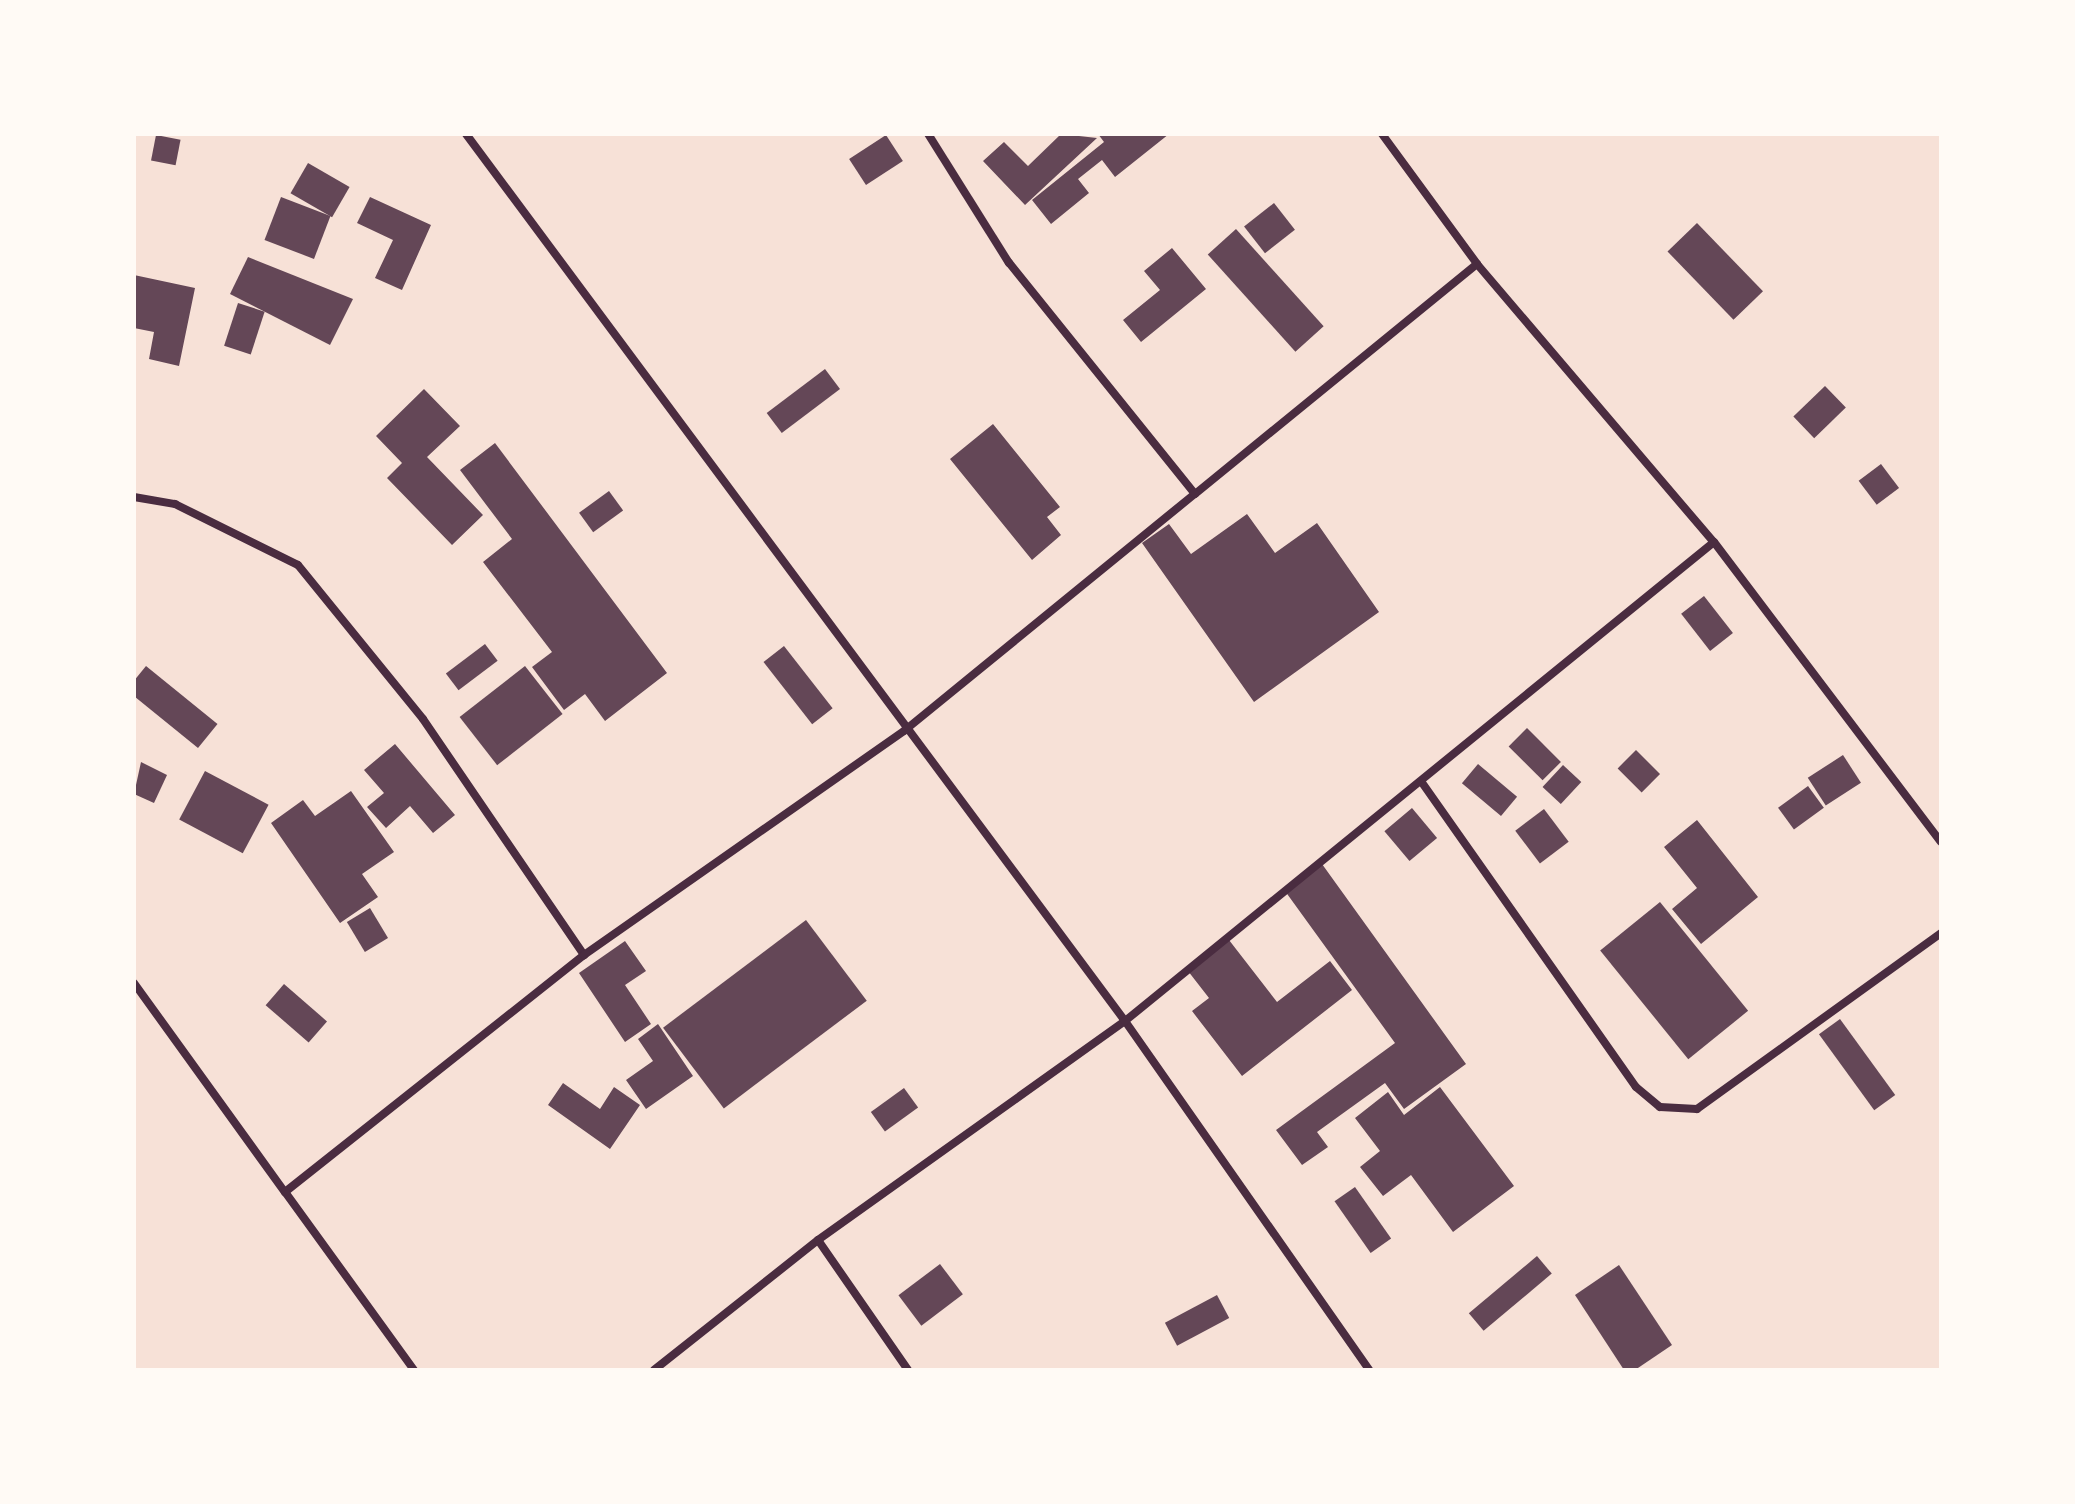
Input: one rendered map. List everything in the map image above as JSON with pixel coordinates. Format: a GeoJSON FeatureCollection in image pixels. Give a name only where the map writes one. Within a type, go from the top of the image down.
{"type":"FeatureCollection","features":[{"type":"Feature","properties":{"kind":"street"},"geometry":{"type":"LineString","coordinates":[[466,134],[904,731],[1125,1021],[1369,1370]]}},
{"type":"Feature","properties":{"kind":"street"},"geometry":{"type":"LineString","coordinates":[[928,134],[1009,263],[1195,494]]}},
{"type":"Feature","properties":{"kind":"street"},"geometry":{"type":"LineString","coordinates":[[1382,134],[1477,264],[1714,542],[1941,842]]}},
{"type":"Feature","properties":{"kind":"street"},"geometry":{"type":"LineString","coordinates":[[285,1192],[584,955],[904,731],[1477,264]]}},
{"type":"Feature","properties":{"kind":"street"},"geometry":{"type":"LineString","coordinates":[[134,497],[175,504],[298,565],[423,719],[584,955]]}},
{"type":"Feature","properties":{"kind":"street"},"geometry":{"type":"LineString","coordinates":[[654,1370],[818,1240],[1125,1021],[1423,784],[1714,542]]}},
{"type":"Feature","properties":{"kind":"street"},"geometry":{"type":"LineString","coordinates":[[1423,784],[1636,1087],[1660,1107],[1697,1109],[1941,933]]}},
{"type":"Feature","properties":{"kind":"street"},"geometry":{"type":"LineString","coordinates":[[134,983],[414,1370]]}},
{"type":"Feature","properties":{"kind":"street"},"geometry":{"type":"LineString","coordinates":[[818,1240],[908,1370]]}},
{"type":"Feature","properties":{"kind":"building"},"geometry":{"type":"Polygon","coordinates":[[[1061,134],[1097,138],[1025,205],[983,161],[1004,142],[1028,166],[1061,134]]]}},
{"type":"Feature","properties":{"kind":"building"},"geometry":{"type":"Polygon","coordinates":[[[1098,134],[1169,134],[1115,177],[1102,160],[1078,179],[1089,193],[1051,224],[1032,200],[1104,142],[1098,134]]]}},
{"type":"Feature","properties":{"kind":"building"},"geometry":{"type":"Polygon","coordinates":[[[156,135],[181,140],[176,165],[151,161],[156,135]]]}},
{"type":"Feature","properties":{"kind":"building"},"geometry":{"type":"Polygon","coordinates":[[[886,135],[903,161],[866,185],[849,159],[886,135]]]}},
{"type":"Feature","properties":{"kind":"building"},"geometry":{"type":"Polygon","coordinates":[[[308,163],[350,187],[332,217],[290,193],[308,163]]]}},
{"type":"Feature","properties":{"kind":"building"},"geometry":{"type":"Polygon","coordinates":[[[281,197],[330,216],[314,259],[265,240],[281,197]]]}},
{"type":"Feature","properties":{"kind":"building"},"geometry":{"type":"Polygon","coordinates":[[[370,197],[431,225],[402,290],[375,278],[393,240],[357,223],[370,197]]]}},
{"type":"Feature","properties":{"kind":"building"},"geometry":{"type":"Polygon","coordinates":[[[1274,203],[1295,230],[1265,253],[1244,226],[1274,203]]]}},
{"type":"Feature","properties":{"kind":"building"},"geometry":{"type":"Polygon","coordinates":[[[1697,223],[1763,291],[1733,320],[1668,251],[1697,223]]]}},
{"type":"Feature","properties":{"kind":"building"},"geometry":{"type":"Polygon","coordinates":[[[1236,229],[1324,326],[1295,352],[1208,254],[1236,229]]]}},
{"type":"Feature","properties":{"kind":"building"},"geometry":{"type":"Polygon","coordinates":[[[1172,248],[1206,289],[1141,342],[1123,320],[1160,290],[1144,271],[1172,248]]]}},
{"type":"Feature","properties":{"kind":"building"},"geometry":{"type":"Polygon","coordinates":[[[248,257],[353,299],[330,345],[230,294],[248,257]]]}},
{"type":"Feature","properties":{"kind":"building"},"geometry":{"type":"Polygon","coordinates":[[[134,275],[195,288],[179,366],[149,359],[154,332],[134,328],[134,275]]]}},
{"type":"Feature","properties":{"kind":"building"},"geometry":{"type":"Polygon","coordinates":[[[238,303],[265,312],[251,354],[224,346],[238,303]]]}},
{"type":"Feature","properties":{"kind":"building"},"geometry":{"type":"Polygon","coordinates":[[[825,369],[840,389],[782,433],[767,413],[825,369]]]}},
{"type":"Feature","properties":{"kind":"building"},"geometry":{"type":"Polygon","coordinates":[[[1825,386],[1846,408],[1814,438],[1793,417],[1825,386]]]}},
{"type":"Feature","properties":{"kind":"building"},"geometry":{"type":"Polygon","coordinates":[[[424,389],[460,426],[427,457],[483,515],[452,545],[387,478],[402,463],[376,436],[424,389]]]}},
{"type":"Feature","properties":{"kind":"building"},"geometry":{"type":"Polygon","coordinates":[[[993,424],[1060,507],[1047,517],[1061,535],[1032,560],[950,459],[993,424]]]}},
{"type":"Feature","properties":{"kind":"building"},"geometry":{"type":"Polygon","coordinates":[[[495,443],[667,673],[605,721],[585,694],[564,710],[532,667],[552,652],[483,562],[512,539],[460,470],[495,443]]]}},
{"type":"Feature","properties":{"kind":"building"},"geometry":{"type":"Polygon","coordinates":[[[1881,464],[1899,488],[1877,505],[1859,481],[1881,464]]]}},
{"type":"Feature","properties":{"kind":"building"},"geometry":{"type":"Polygon","coordinates":[[[609,491],[623,510],[593,532],[579,513],[609,491]]]}},
{"type":"Feature","properties":{"kind":"building"},"geometry":{"type":"Polygon","coordinates":[[[1247,514],[1275,553],[1317,523],[1379,612],[1254,702],[1142,543],[1169,524],[1191,554],[1247,514]]]}},
{"type":"Feature","properties":{"kind":"building"},"geometry":{"type":"Polygon","coordinates":[[[1704,596],[1733,633],[1710,651],[1681,614],[1704,596]]]}},
{"type":"Feature","properties":{"kind":"building"},"geometry":{"type":"Polygon","coordinates":[[[485,644],[498,661],[459,690],[446,673],[485,644]]]}},
{"type":"Feature","properties":{"kind":"building"},"geometry":{"type":"Polygon","coordinates":[[[784,646],[833,708],[812,724],[764,662],[784,646]]]}},
{"type":"Feature","properties":{"kind":"building"},"geometry":{"type":"Polygon","coordinates":[[[146,666],[217,724],[198,748],[134,696],[134,681],[146,666]]]}},
{"type":"Feature","properties":{"kind":"building"},"geometry":{"type":"Polygon","coordinates":[[[525,666],[563,714],[497,765],[460,717],[525,666]]]}},
{"type":"Feature","properties":{"kind":"building"},"geometry":{"type":"Polygon","coordinates":[[[1527,728],[1561,762],[1543,780],[1509,746],[1527,728]]]}},
{"type":"Feature","properties":{"kind":"building"},"geometry":{"type":"Polygon","coordinates":[[[395,744],[455,815],[433,833],[410,806],[386,828],[367,807],[384,793],[364,770],[395,744]]]}},
{"type":"Feature","properties":{"kind":"building"},"geometry":{"type":"Polygon","coordinates":[[[1636,750],[1660,774],[1642,792],[1618,768],[1636,750]]]}},
{"type":"Feature","properties":{"kind":"building"},"geometry":{"type":"Polygon","coordinates":[[[1843,755],[1861,783],[1826,806],[1808,778],[1843,755]]]}},
{"type":"Feature","properties":{"kind":"building"},"geometry":{"type":"Polygon","coordinates":[[[141,762],[167,775],[154,803],[134,794],[141,762]]]}},
{"type":"Feature","properties":{"kind":"building"},"geometry":{"type":"Polygon","coordinates":[[[1478,764],[1517,797],[1501,816],[1462,783],[1478,764]]]}},
{"type":"Feature","properties":{"kind":"building"},"geometry":{"type":"Polygon","coordinates":[[[1563,765],[1581,782],[1561,804],[1543,787],[1563,765]]]}},
{"type":"Feature","properties":{"kind":"building"},"geometry":{"type":"Polygon","coordinates":[[[205,771],[269,805],[243,853],[179,820],[205,771]]]}},
{"type":"Feature","properties":{"kind":"building"},"geometry":{"type":"Polygon","coordinates":[[[1808,786],[1824,808],[1794,830],[1778,808],[1808,786]]]}},
{"type":"Feature","properties":{"kind":"building"},"geometry":{"type":"Polygon","coordinates":[[[351,791],[394,852],[362,874],[378,897],[340,923],[271,823],[303,800],[315,816],[351,791]]]}},
{"type":"Feature","properties":{"kind":"building"},"geometry":{"type":"Polygon","coordinates":[[[1412,808],[1437,838],[1409,861],[1384,831],[1412,808]]]}},
{"type":"Feature","properties":{"kind":"building"},"geometry":{"type":"Polygon","coordinates":[[[1544,809],[1569,842],[1540,863],[1515,831],[1544,809]]]}},
{"type":"Feature","properties":{"kind":"building"},"geometry":{"type":"Polygon","coordinates":[[[1697,820],[1758,897],[1701,944],[1672,909],[1697,888],[1664,847],[1697,820]]]}},
{"type":"Feature","properties":{"kind":"building"},"geometry":{"type":"Polygon","coordinates":[[[1322,864],[1466,1064],[1404,1109],[1385,1083],[1317,1132],[1328,1147],[1302,1165],[1276,1130],[1395,1043],[1285,891],[1322,864]]]}},
{"type":"Feature","properties":{"kind":"building"},"geometry":{"type":"Polygon","coordinates":[[[1660,902],[1748,1011],[1688,1059],[1600,950],[1660,902]]]}},
{"type":"Feature","properties":{"kind":"building"},"geometry":{"type":"Polygon","coordinates":[[[370,908],[388,938],[365,952],[347,922],[370,908]]]}},
{"type":"Feature","properties":{"kind":"building"},"geometry":{"type":"Polygon","coordinates":[[[806,920],[867,1001],[724,1108],[663,1028],[806,920]]]}},
{"type":"Feature","properties":{"kind":"building"},"geometry":{"type":"Polygon","coordinates":[[[1229,940],[1277,1002],[1330,961],[1352,990],[1242,1076],[1192,1011],[1209,998],[1188,971],[1229,940]]]}},
{"type":"Feature","properties":{"kind":"building"},"geometry":{"type":"Polygon","coordinates":[[[625,941],[646,971],[625,985],[651,1024],[625,1042],[579,973],[625,941]]]}},
{"type":"Feature","properties":{"kind":"building"},"geometry":{"type":"Polygon","coordinates":[[[284,984],[327,1021],[309,1043],[266,1005],[284,984]]]}},
{"type":"Feature","properties":{"kind":"building"},"geometry":{"type":"Polygon","coordinates":[[[1840,1019],[1895,1095],[1874,1110],[1819,1034],[1840,1019]]]}},
{"type":"Feature","properties":{"kind":"building"},"geometry":{"type":"Polygon","coordinates":[[[658,1024],[693,1076],[646,1109],[626,1080],[653,1061],[638,1039],[658,1024]]]}},
{"type":"Feature","properties":{"kind":"building"},"geometry":{"type":"Polygon","coordinates":[[[563,1083],[600,1109],[614,1087],[640,1105],[610,1149],[548,1105],[563,1083]]]}},
{"type":"Feature","properties":{"kind":"building"},"geometry":{"type":"Polygon","coordinates":[[[1440,1087],[1514,1186],[1453,1232],[1411,1175],[1383,1196],[1360,1167],[1380,1151],[1355,1118],[1388,1092],[1404,1115],[1440,1087]]]}},
{"type":"Feature","properties":{"kind":"building"},"geometry":{"type":"Polygon","coordinates":[[[904,1088],[918,1107],[885,1132],[871,1112],[904,1088]]]}},
{"type":"Feature","properties":{"kind":"building"},"geometry":{"type":"Polygon","coordinates":[[[1355,1187],[1391,1239],[1371,1253],[1335,1201],[1355,1187]]]}},
{"type":"Feature","properties":{"kind":"building"},"geometry":{"type":"Polygon","coordinates":[[[1537,1256],[1552,1274],[1484,1331],[1469,1313],[1537,1256]]]}},
{"type":"Feature","properties":{"kind":"building"},"geometry":{"type":"Polygon","coordinates":[[[940,1264],[963,1294],[921,1326],[898,1295],[940,1264]]]}},
{"type":"Feature","properties":{"kind":"building"},"geometry":{"type":"Polygon","coordinates":[[[1619,1265],[1672,1345],[1635,1370],[1624,1370],[1575,1295],[1619,1265]]]}},
{"type":"Feature","properties":{"kind":"building"},"geometry":{"type":"Polygon","coordinates":[[[1217,1295],[1229,1318],[1177,1346],[1165,1323],[1217,1295]]]}}]}
